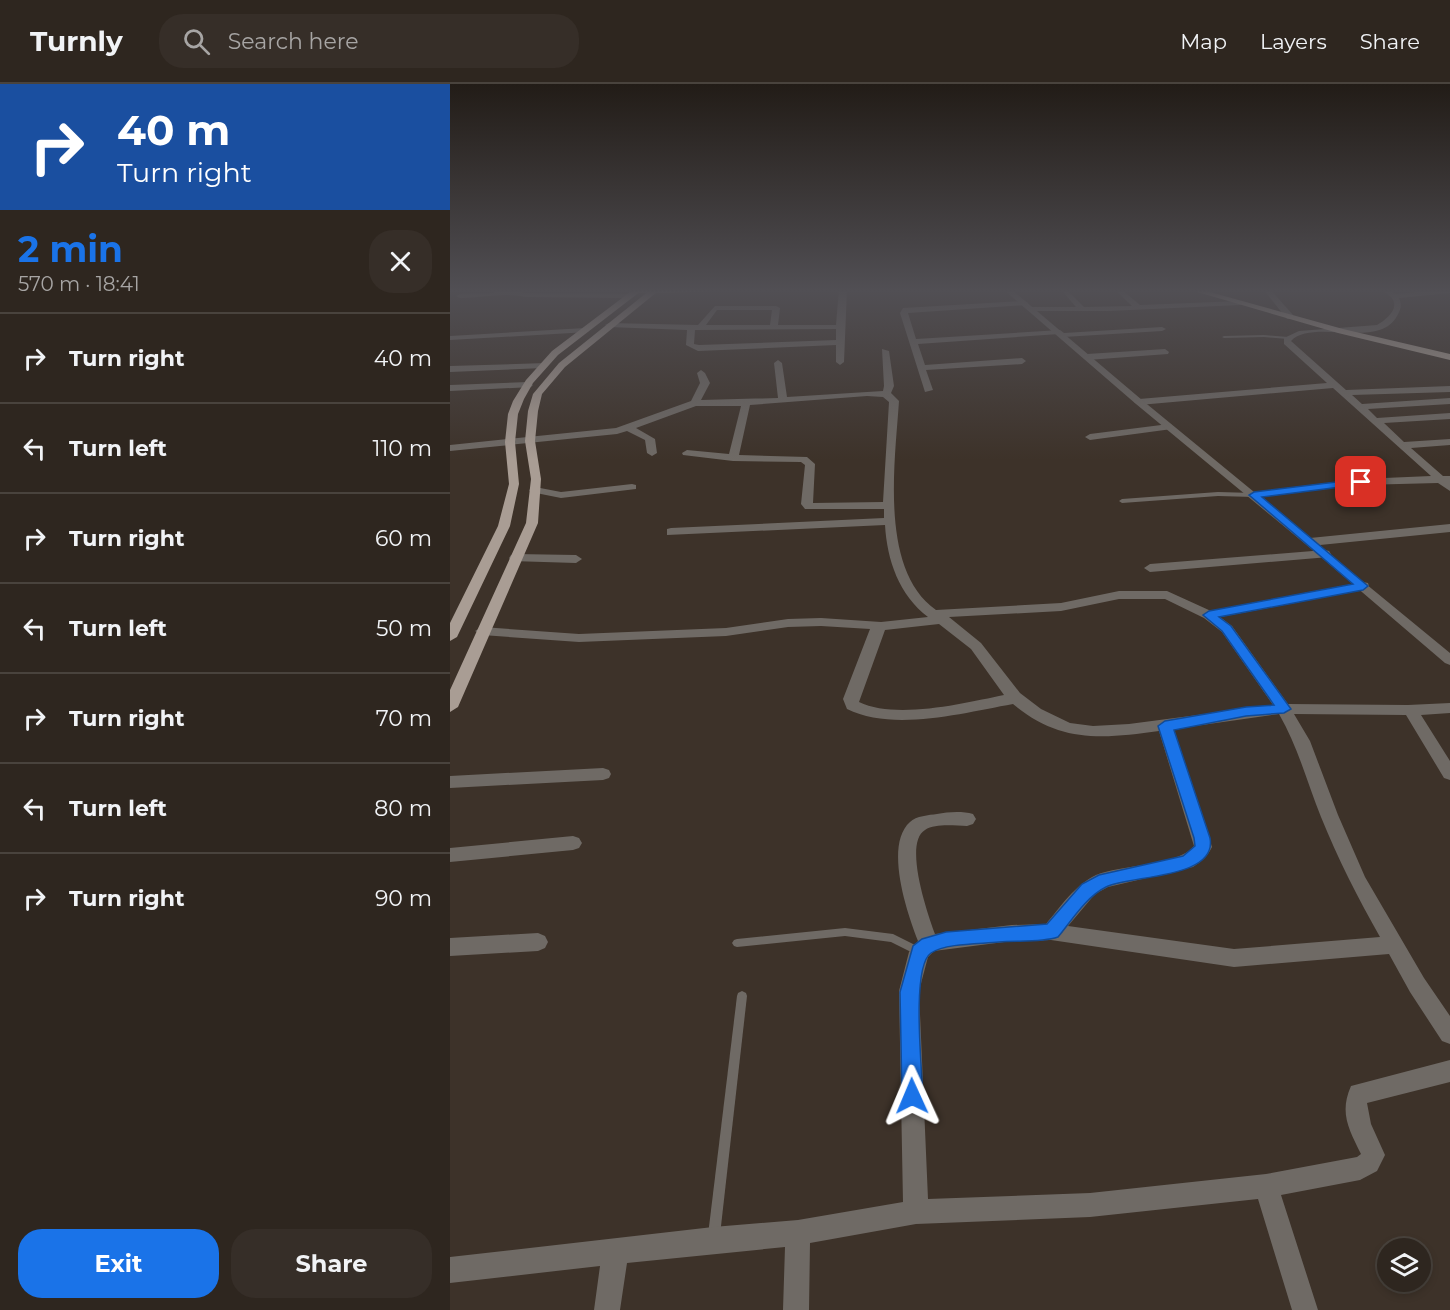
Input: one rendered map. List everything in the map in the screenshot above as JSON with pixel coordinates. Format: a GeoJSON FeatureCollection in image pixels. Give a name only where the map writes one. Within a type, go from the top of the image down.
{"type":"FeatureCollection","features":[{"type":"Feature","properties":{"kind":"highway"},"geometry":{"type":"LineString","coordinates":[[1407,346],[1449,356]]}},
{"type":"Feature","properties":{"kind":"main road"},"geometry":{"type":"LineString","coordinates":[[450,637],[453,626],[504,526],[514,484],[510,442],[513,436],[513,415],[528,385],[543,365],[566,346]]}},
{"type":"Feature","properties":{"kind":"main road"},"geometry":{"type":"LineString","coordinates":[[450,707],[532,523],[536,479],[530,441],[533,411],[538,394],[562,364],[583,346]]}},
{"type":"Feature","properties":{"kind":"street"},"geometry":{"type":"LineString","coordinates":[[730,360],[731,346]]}},
{"type":"Feature","properties":{"kind":"street"},"geometry":{"type":"LineString","coordinates":[[840,346],[840,362]]}},
{"type":"Feature","properties":{"kind":"street"},"geometry":{"type":"LineString","coordinates":[[915,346],[928,390]]}},
{"type":"Feature","properties":{"kind":"street"},"geometry":{"type":"LineString","coordinates":[[1076,346],[1139,402],[1254,495],[1450,660]]}},
{"type":"Feature","properties":{"kind":"street"},"geometry":{"type":"LineString","coordinates":[[1291,346],[1448,482]]}},
{"type":"Feature","properties":{"kind":"street"},"geometry":{"type":"LineString","coordinates":[[885,351],[889,386],[886,394]]}},
{"type":"Feature","properties":{"kind":"street"},"geometry":{"type":"LineString","coordinates":[[1087,357],[1166,352]]}},
{"type":"Feature","properties":{"kind":"street"},"geometry":{"type":"LineString","coordinates":[[921,368],[1022,362]]}},
{"type":"Feature","properties":{"kind":"street"},"geometry":{"type":"LineString","coordinates":[[778,363],[783,400]]}},
{"type":"Feature","properties":{"kind":"street"},"geometry":{"type":"LineString","coordinates":[[450,369],[543,365]]}},
{"type":"Feature","properties":{"kind":"street"},"geometry":{"type":"LineString","coordinates":[[695,403],[705,383],[702,373]]}},
{"type":"Feature","properties":{"kind":"street"},"geometry":{"type":"LineString","coordinates":[[450,388],[528,385]]}},
{"type":"Feature","properties":{"kind":"street"},"geometry":{"type":"LineString","coordinates":[[1139,402],[1335,385]]}},
{"type":"Feature","properties":{"kind":"street"},"geometry":{"type":"LineString","coordinates":[[1345,393],[1450,389]]}},
{"type":"Feature","properties":{"kind":"street"},"geometry":{"type":"LineString","coordinates":[[450,448],[530,441],[629,428],[679,407],[695,403],[746,403],[886,394],[894,401],[890,456],[893,546],[905,580],[914,596],[973,643],[1005,687],[1017,698],[1057,725],[1071,730],[1100,732],[1165,726],[1246,712],[1284,709],[1335,707],[1411,711],[1450,708]]}},
{"type":"Feature","properties":{"kind":"street"},"geometry":{"type":"LineString","coordinates":[[1360,407],[1450,401]]}},
{"type":"Feature","properties":{"kind":"street"},"geometry":{"type":"LineString","coordinates":[[733,458],[746,403]]}},
{"type":"Feature","properties":{"kind":"street"},"geometry":{"type":"LineString","coordinates":[[1376,421],[1450,416]]}},
{"type":"Feature","properties":{"kind":"street"},"geometry":{"type":"LineString","coordinates":[[1090,437],[1169,427]]}},
{"type":"Feature","properties":{"kind":"street"},"geometry":{"type":"LineString","coordinates":[[629,428],[650,439],[652,453]]}},
{"type":"Feature","properties":{"kind":"street"},"geometry":{"type":"LineString","coordinates":[[1403,444],[1450,442]]}},
{"type":"Feature","properties":{"kind":"street"},"geometry":{"type":"LineString","coordinates":[[687,453],[733,458],[807,460],[810,464],[807,504],[813,508],[890,504]]}},
{"type":"Feature","properties":{"kind":"street"},"geometry":{"type":"LineString","coordinates":[[1254,495],[1361,482],[1448,482]]}},
{"type":"Feature","properties":{"kind":"street"},"geometry":{"type":"LineString","coordinates":[[534,490],[561,495],[632,487]]}},
{"type":"Feature","properties":{"kind":"street"},"geometry":{"type":"LineString","coordinates":[[670,532],[891,521]]}},
{"type":"Feature","properties":{"kind":"street"},"geometry":{"type":"LineString","coordinates":[[1310,542],[1450,528]]}},
{"type":"Feature","properties":{"kind":"street"},"geometry":{"type":"LineString","coordinates":[[1150,568],[1325,554]]}},
{"type":"Feature","properties":{"kind":"street"},"geometry":{"type":"LineString","coordinates":[[515,558],[576,558]]}},
{"type":"Feature","properties":{"kind":"street"},"geometry":{"type":"LineString","coordinates":[[1209,615],[1363,586]]}},
{"type":"Feature","properties":{"kind":"street"},"geometry":{"type":"LineString","coordinates":[[482,631],[579,638],[726,632],[788,623],[821,622],[881,626],[938,617],[1061,607],[1119,595],[1167,596],[1209,615],[1227,629],[1284,709],[1302,741],[1329,815],[1357,880],[1394,945],[1450,1034]]}},
{"type":"Feature","properties":{"kind":"street"},"geometry":{"type":"LineString","coordinates":[[881,626],[876,631],[851,699],[856,710],[912,714],[1017,698]]}},
{"type":"Feature","properties":{"kind":"street"},"geometry":{"type":"LineString","coordinates":[[1411,711],[1450,774]]}},
{"type":"Feature","properties":{"kind":"street"},"geometry":{"type":"LineString","coordinates":[[1052,932],[1088,889],[1104,880],[1187,862],[1198,855],[1203,847],[1165,726]]}},
{"type":"Feature","properties":{"kind":"street"},"geometry":{"type":"LineString","coordinates":[[450,782],[603,774]]}},
{"type":"Feature","properties":{"kind":"street"},"geometry":{"type":"LineString","coordinates":[[915,1212],[909,992],[924,948],[908,861],[912,832],[917,826],[928,822],[967,819]]}},
{"type":"Feature","properties":{"kind":"street"},"geometry":{"type":"LineString","coordinates":[[450,855],[573,843]]}},
{"type":"Feature","properties":{"kind":"street"},"geometry":{"type":"LineString","coordinates":[[924,948],[946,940],[1012,933],[1052,932],[1234,958],[1394,945]]}},
{"type":"Feature","properties":{"kind":"street"},"geometry":{"type":"LineString","coordinates":[[450,947],[538,942]]}},
{"type":"Feature","properties":{"kind":"street"},"geometry":{"type":"LineString","coordinates":[[450,1270],[714,1240],[798,1233],[915,1212],[1090,1204],[1266,1186],[1360,1168],[1369,1163],[1373,1155],[1355,1112],[1354,1101],[1359,1094],[1450,1071]]}},
{"type":"Feature","properties":{"kind":"street"},"geometry":{"type":"LineString","coordinates":[[1266,1186],[1305,1310]]}},
{"type":"Feature","properties":{"kind":"street"},"geometry":{"type":"LineString","coordinates":[[796,1310],[798,1233]]}},
{"type":"Feature","properties":{"kind":"street"},"geometry":{"type":"LineString","coordinates":[[607,1310],[615,1253]]}},
{"type":"Feature","properties":{"kind":"lane"},"geometry":{"type":"LineString","coordinates":[[1122,501],[1218,494],[1254,495]]}},
{"type":"Feature","properties":{"kind":"lane"},"geometry":{"type":"LineString","coordinates":[[737,943],[845,932],[893,938],[924,948]]}},
{"type":"Feature","properties":{"kind":"lane"},"geometry":{"type":"LineString","coordinates":[[714,1240],[742,996]]}},
{"type":"Feature","properties":{"kind":"route"},"geometry":{"type":"LineString","coordinates":[[912,1096],[909,992],[919,952],[929,945],[946,940],[1012,933],[1052,932],[1088,889],[1104,880],[1127,873],[1187,862],[1198,855],[1203,847],[1202,838],[1165,726],[1246,712],[1284,709],[1227,629],[1209,615],[1363,586],[1254,495],[1361,482]]}}]}
